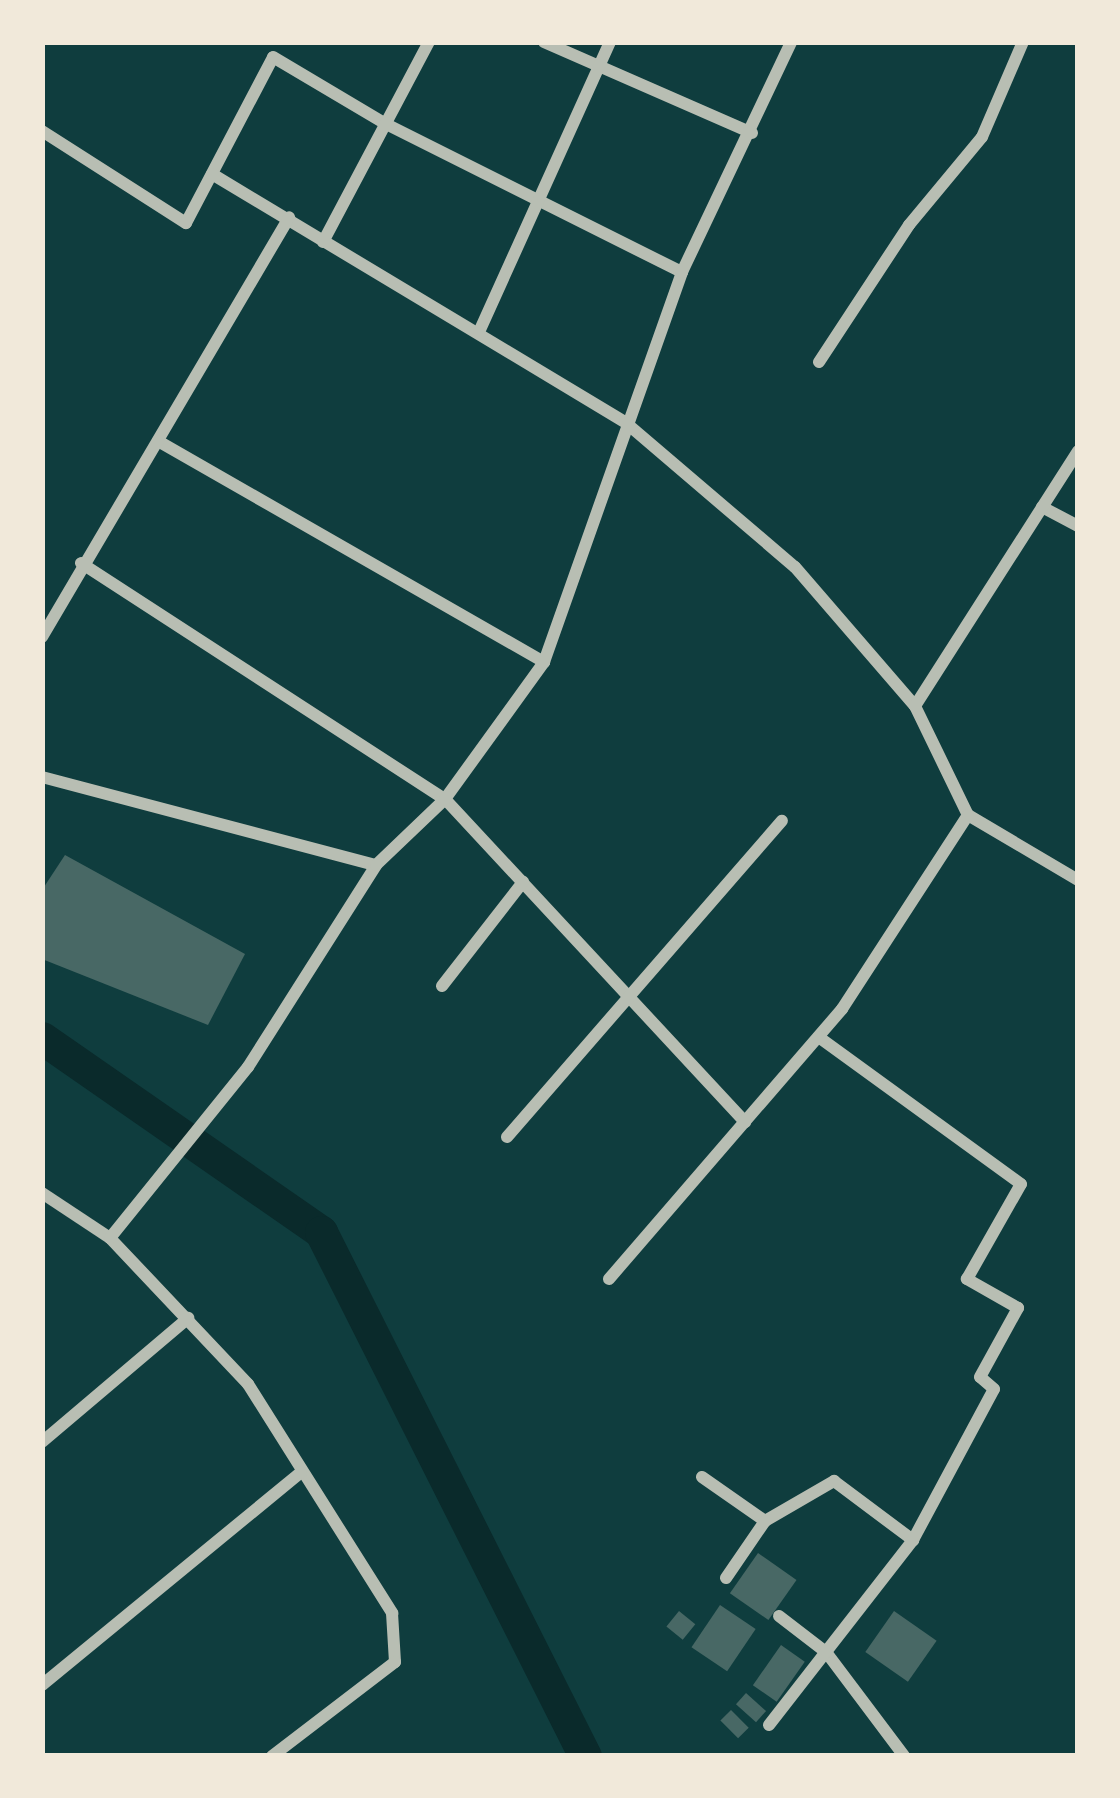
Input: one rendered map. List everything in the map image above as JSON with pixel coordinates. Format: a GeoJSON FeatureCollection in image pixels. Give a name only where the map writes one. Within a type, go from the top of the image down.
{"type":"FeatureCollection","features":[{"type":"Feature","properties":{"kind":"street"},"geometry":{"type":"LineString","coordinates":[[322,242],[428,42]]}},
{"type":"Feature","properties":{"kind":"street"},"geometry":{"type":"LineString","coordinates":[[544,42],[752,134]]}},
{"type":"Feature","properties":{"kind":"street"},"geometry":{"type":"LineString","coordinates":[[478,332],[543,200],[610,42]]}},
{"type":"Feature","properties":{"kind":"street"},"geometry":{"type":"LineString","coordinates":[[110,1238],[248,1067],[376,865],[445,800],[544,662],[625,422],[682,272],[752,134],[791,42]]}},
{"type":"Feature","properties":{"kind":"street"},"geometry":{"type":"LineString","coordinates":[[819,362],[909,225],[982,137],[1023,42]]}},
{"type":"Feature","properties":{"kind":"street"},"geometry":{"type":"LineString","coordinates":[[42,131],[186,223],[273,57],[386,124],[682,272]]}},
{"type":"Feature","properties":{"kind":"street"},"geometry":{"type":"LineString","coordinates":[[212,174],[625,422],[795,567],[915,706],[968,815],[1078,880]]}},
{"type":"Feature","properties":{"kind":"street"},"geometry":{"type":"LineString","coordinates":[[42,637],[81,563],[289,217]]}},
{"type":"Feature","properties":{"kind":"street"},"geometry":{"type":"LineString","coordinates":[[158,441],[544,662]]}},
{"type":"Feature","properties":{"kind":"street"},"geometry":{"type":"LineString","coordinates":[[915,706],[1078,451]]}},
{"type":"Feature","properties":{"kind":"street"},"geometry":{"type":"LineString","coordinates":[[1042,507],[1078,526]]}},
{"type":"Feature","properties":{"kind":"street"},"geometry":{"type":"LineString","coordinates":[[81,563],[445,800],[745,1122]]}},
{"type":"Feature","properties":{"kind":"street"},"geometry":{"type":"LineString","coordinates":[[42,777],[376,865]]}},
{"type":"Feature","properties":{"kind":"street"},"geometry":{"type":"LineString","coordinates":[[609,1279],[820,1037],[968,815]]}},
{"type":"Feature","properties":{"kind":"street"},"geometry":{"type":"LineString","coordinates":[[507,1137],[782,821]]}},
{"type":"Feature","properties":{"kind":"street"},"geometry":{"type":"LineString","coordinates":[[442,986],[523,883]]}},
{"type":"Feature","properties":{"kind":"street"},"geometry":{"type":"LineString","coordinates":[[769,1726],[913,1540],[994,1389],[980,1377],[1018,1308],[967,1279],[1021,1184],[820,1037]]}},
{"type":"Feature","properties":{"kind":"street"},"geometry":{"type":"LineString","coordinates":[[42,1192],[110,1238],[266,1407],[301,1472],[392,1612],[395,1662],[272,1756]]}},
{"type":"Feature","properties":{"kind":"street"},"geometry":{"type":"LineString","coordinates":[[42,1442],[188,1318]]}},
{"type":"Feature","properties":{"kind":"street"},"geometry":{"type":"LineString","coordinates":[[42,1685],[301,1472]]}},
{"type":"Feature","properties":{"kind":"street"},"geometry":{"type":"LineString","coordinates":[[702,1477],[765,1521]]}},
{"type":"Feature","properties":{"kind":"street"},"geometry":{"type":"LineString","coordinates":[[726,1578],[765,1521],[834,1481],[913,1540]]}},
{"type":"Feature","properties":{"kind":"street"},"geometry":{"type":"LineString","coordinates":[[779,1616],[826,1652],[904,1756]]}},
{"type":"Feature","properties":{"kind":"building"},"geometry":{"type":"Polygon","coordinates":[[[65,855],[245,954],[208,1025],[42,959],[42,890],[65,855]]]}},
{"type":"Feature","properties":{"kind":"building"},"geometry":{"type":"Polygon","coordinates":[[[758,1553],[797,1580],[768,1620],[730,1593],[758,1553]]]}},
{"type":"Feature","properties":{"kind":"building"},"geometry":{"type":"Polygon","coordinates":[[[720,1605],[756,1629],[727,1671],[691,1647],[720,1605]]]}},
{"type":"Feature","properties":{"kind":"building"},"geometry":{"type":"Polygon","coordinates":[[[679,1611],[695,1624],[683,1640],[666,1627],[679,1611]]]}},
{"type":"Feature","properties":{"kind":"building"},"geometry":{"type":"Polygon","coordinates":[[[894,1611],[937,1641],[908,1682],[865,1652],[894,1611]]]}},
{"type":"Feature","properties":{"kind":"building"},"geometry":{"type":"Polygon","coordinates":[[[781,1645],[805,1662],[777,1702],[753,1685],[781,1645]]]}},
{"type":"Feature","properties":{"kind":"building"},"geometry":{"type":"Polygon","coordinates":[[[746,1693],[766,1711],[756,1722],[736,1704],[746,1693]]]}},
{"type":"Feature","properties":{"kind":"building"},"geometry":{"type":"Polygon","coordinates":[[[731,1710],[749,1728],[738,1738],[720,1721],[731,1710]]]}},
{"type":"Feature","properties":{"kind":"waterway"},"geometry":{"type":"LineString","coordinates":[[42,1038],[321,1232],[585,1756]]}}]}
